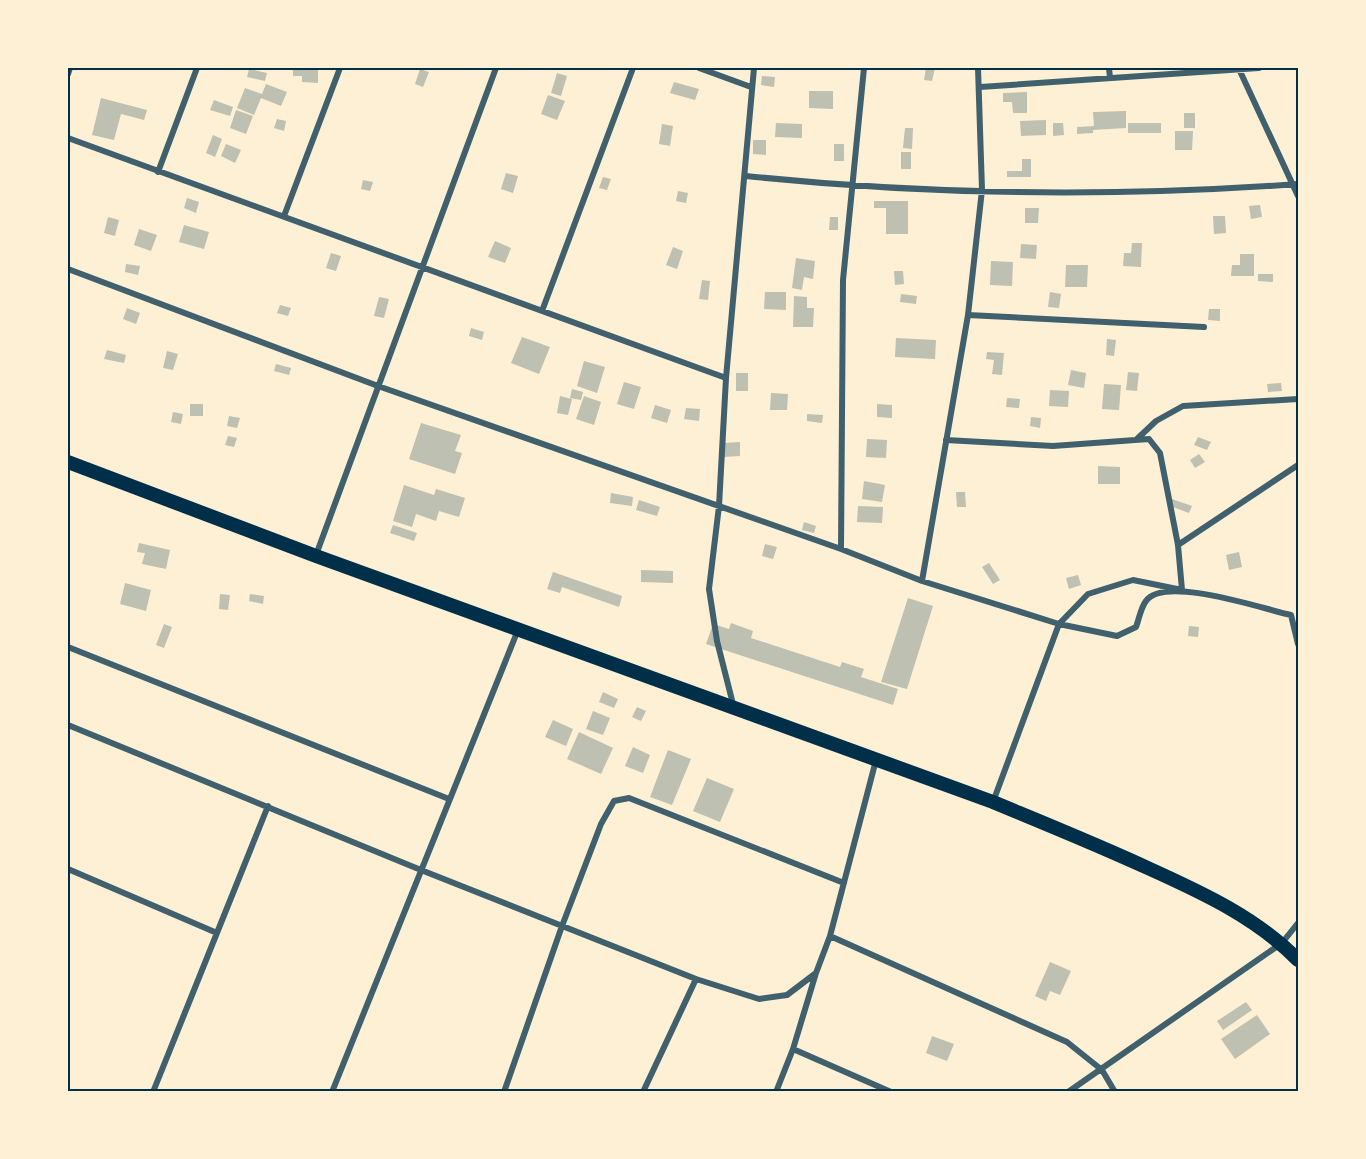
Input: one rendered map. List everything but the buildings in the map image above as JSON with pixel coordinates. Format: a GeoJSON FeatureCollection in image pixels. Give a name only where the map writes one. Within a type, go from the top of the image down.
{"type":"FeatureCollection","features":[{"type":"Feature","properties":{"kind":"main road"},"geometry":{"type":"LineString","coordinates":[[68,462],[316,556],[993,802],[1088,841],[1195,890],[1245,917],[1282,943],[1299,960]]}},
{"type":"Feature","properties":{"kind":"street"},"geometry":{"type":"LineString","coordinates":[[68,74],[70,68]]}},
{"type":"Feature","properties":{"kind":"street"},"geometry":{"type":"LineString","coordinates":[[158,172],[197,68]]}},
{"type":"Feature","properties":{"kind":"street"},"geometry":{"type":"LineString","coordinates":[[284,216],[340,68]]}},
{"type":"Feature","properties":{"kind":"street"},"geometry":{"type":"LineString","coordinates":[[316,556],[496,68]]}},
{"type":"Feature","properties":{"kind":"street"},"geometry":{"type":"LineString","coordinates":[[542,311],[633,68]]}},
{"type":"Feature","properties":{"kind":"street"},"geometry":{"type":"LineString","coordinates":[[699,68],[752,87]]}},
{"type":"Feature","properties":{"kind":"street"},"geometry":{"type":"LineString","coordinates":[[734,708],[717,641],[709,589],[719,506],[726,378],[754,68]]}},
{"type":"Feature","properties":{"kind":"street"},"geometry":{"type":"LineString","coordinates":[[841,549],[843,280],[850,187],[864,68]]}},
{"type":"Feature","properties":{"kind":"street"},"geometry":{"type":"LineString","coordinates":[[922,581],[968,315],[982,190],[978,68]]}},
{"type":"Feature","properties":{"kind":"street"},"geometry":{"type":"LineString","coordinates":[[1109,68],[1110,78]]}},
{"type":"Feature","properties":{"kind":"street"},"geometry":{"type":"LineString","coordinates":[[980,87],[1259,68]]}},
{"type":"Feature","properties":{"kind":"street"},"geometry":{"type":"LineString","coordinates":[[1239,69],[1299,196]]}},
{"type":"Feature","properties":{"kind":"street"},"geometry":{"type":"LineString","coordinates":[[68,138],[726,378]]}},
{"type":"Feature","properties":{"kind":"street"},"geometry":{"type":"LineString","coordinates":[[746,176],[850,187],[982,190],[1170,192],[1295,185]]}},
{"type":"Feature","properties":{"kind":"street"},"geometry":{"type":"LineString","coordinates":[[68,269],[378,387],[841,549],[922,581],[1059,624],[1117,636],[1136,627],[1146,600],[1160,591],[1182,590]]}},
{"type":"Feature","properties":{"kind":"street"},"geometry":{"type":"LineString","coordinates":[[968,315],[1204,327]]}},
{"type":"Feature","properties":{"kind":"street"},"geometry":{"type":"LineString","coordinates":[[1136,439],[1156,421],[1183,406],[1299,399]]}},
{"type":"Feature","properties":{"kind":"street"},"geometry":{"type":"LineString","coordinates":[[946,440],[1053,446],[1149,439],[1160,453],[1178,545],[1182,590]]}},
{"type":"Feature","properties":{"kind":"street"},"geometry":{"type":"LineString","coordinates":[[1178,545],[1299,465]]}},
{"type":"Feature","properties":{"kind":"street"},"geometry":{"type":"LineString","coordinates":[[993,802],[1059,624],[1088,594],[1133,580],[1291,615],[1299,611]]}},
{"type":"Feature","properties":{"kind":"street"},"geometry":{"type":"LineString","coordinates":[[1291,615],[1299,644]]}},
{"type":"Feature","properties":{"kind":"street"},"geometry":{"type":"LineString","coordinates":[[332,1092],[518,628]]}},
{"type":"Feature","properties":{"kind":"street"},"geometry":{"type":"LineString","coordinates":[[68,647],[449,799]]}},
{"type":"Feature","properties":{"kind":"street"},"geometry":{"type":"LineString","coordinates":[[68,725],[421,870],[696,979],[759,999],[788,995],[816,973]]}},
{"type":"Feature","properties":{"kind":"street"},"geometry":{"type":"LineString","coordinates":[[776,1092],[793,1049],[830,936],[876,760]]}},
{"type":"Feature","properties":{"kind":"street"},"geometry":{"type":"LineString","coordinates":[[504,1092],[562,926],[601,824],[614,801],[629,798],[844,883]]}},
{"type":"Feature","properties":{"kind":"street"},"geometry":{"type":"LineString","coordinates":[[153,1092],[268,806]]}},
{"type":"Feature","properties":{"kind":"street"},"geometry":{"type":"LineString","coordinates":[[68,869],[217,933]]}},
{"type":"Feature","properties":{"kind":"street"},"geometry":{"type":"LineString","coordinates":[[1068,1092],[1282,943],[1299,923]]}},
{"type":"Feature","properties":{"kind":"street"},"geometry":{"type":"LineString","coordinates":[[830,936],[1067,1042],[1102,1070],[1115,1092]]}},
{"type":"Feature","properties":{"kind":"street"},"geometry":{"type":"LineString","coordinates":[[643,1092],[696,979]]}},
{"type":"Feature","properties":{"kind":"street"},"geometry":{"type":"LineString","coordinates":[[793,1049],[891,1092]]}}]}
